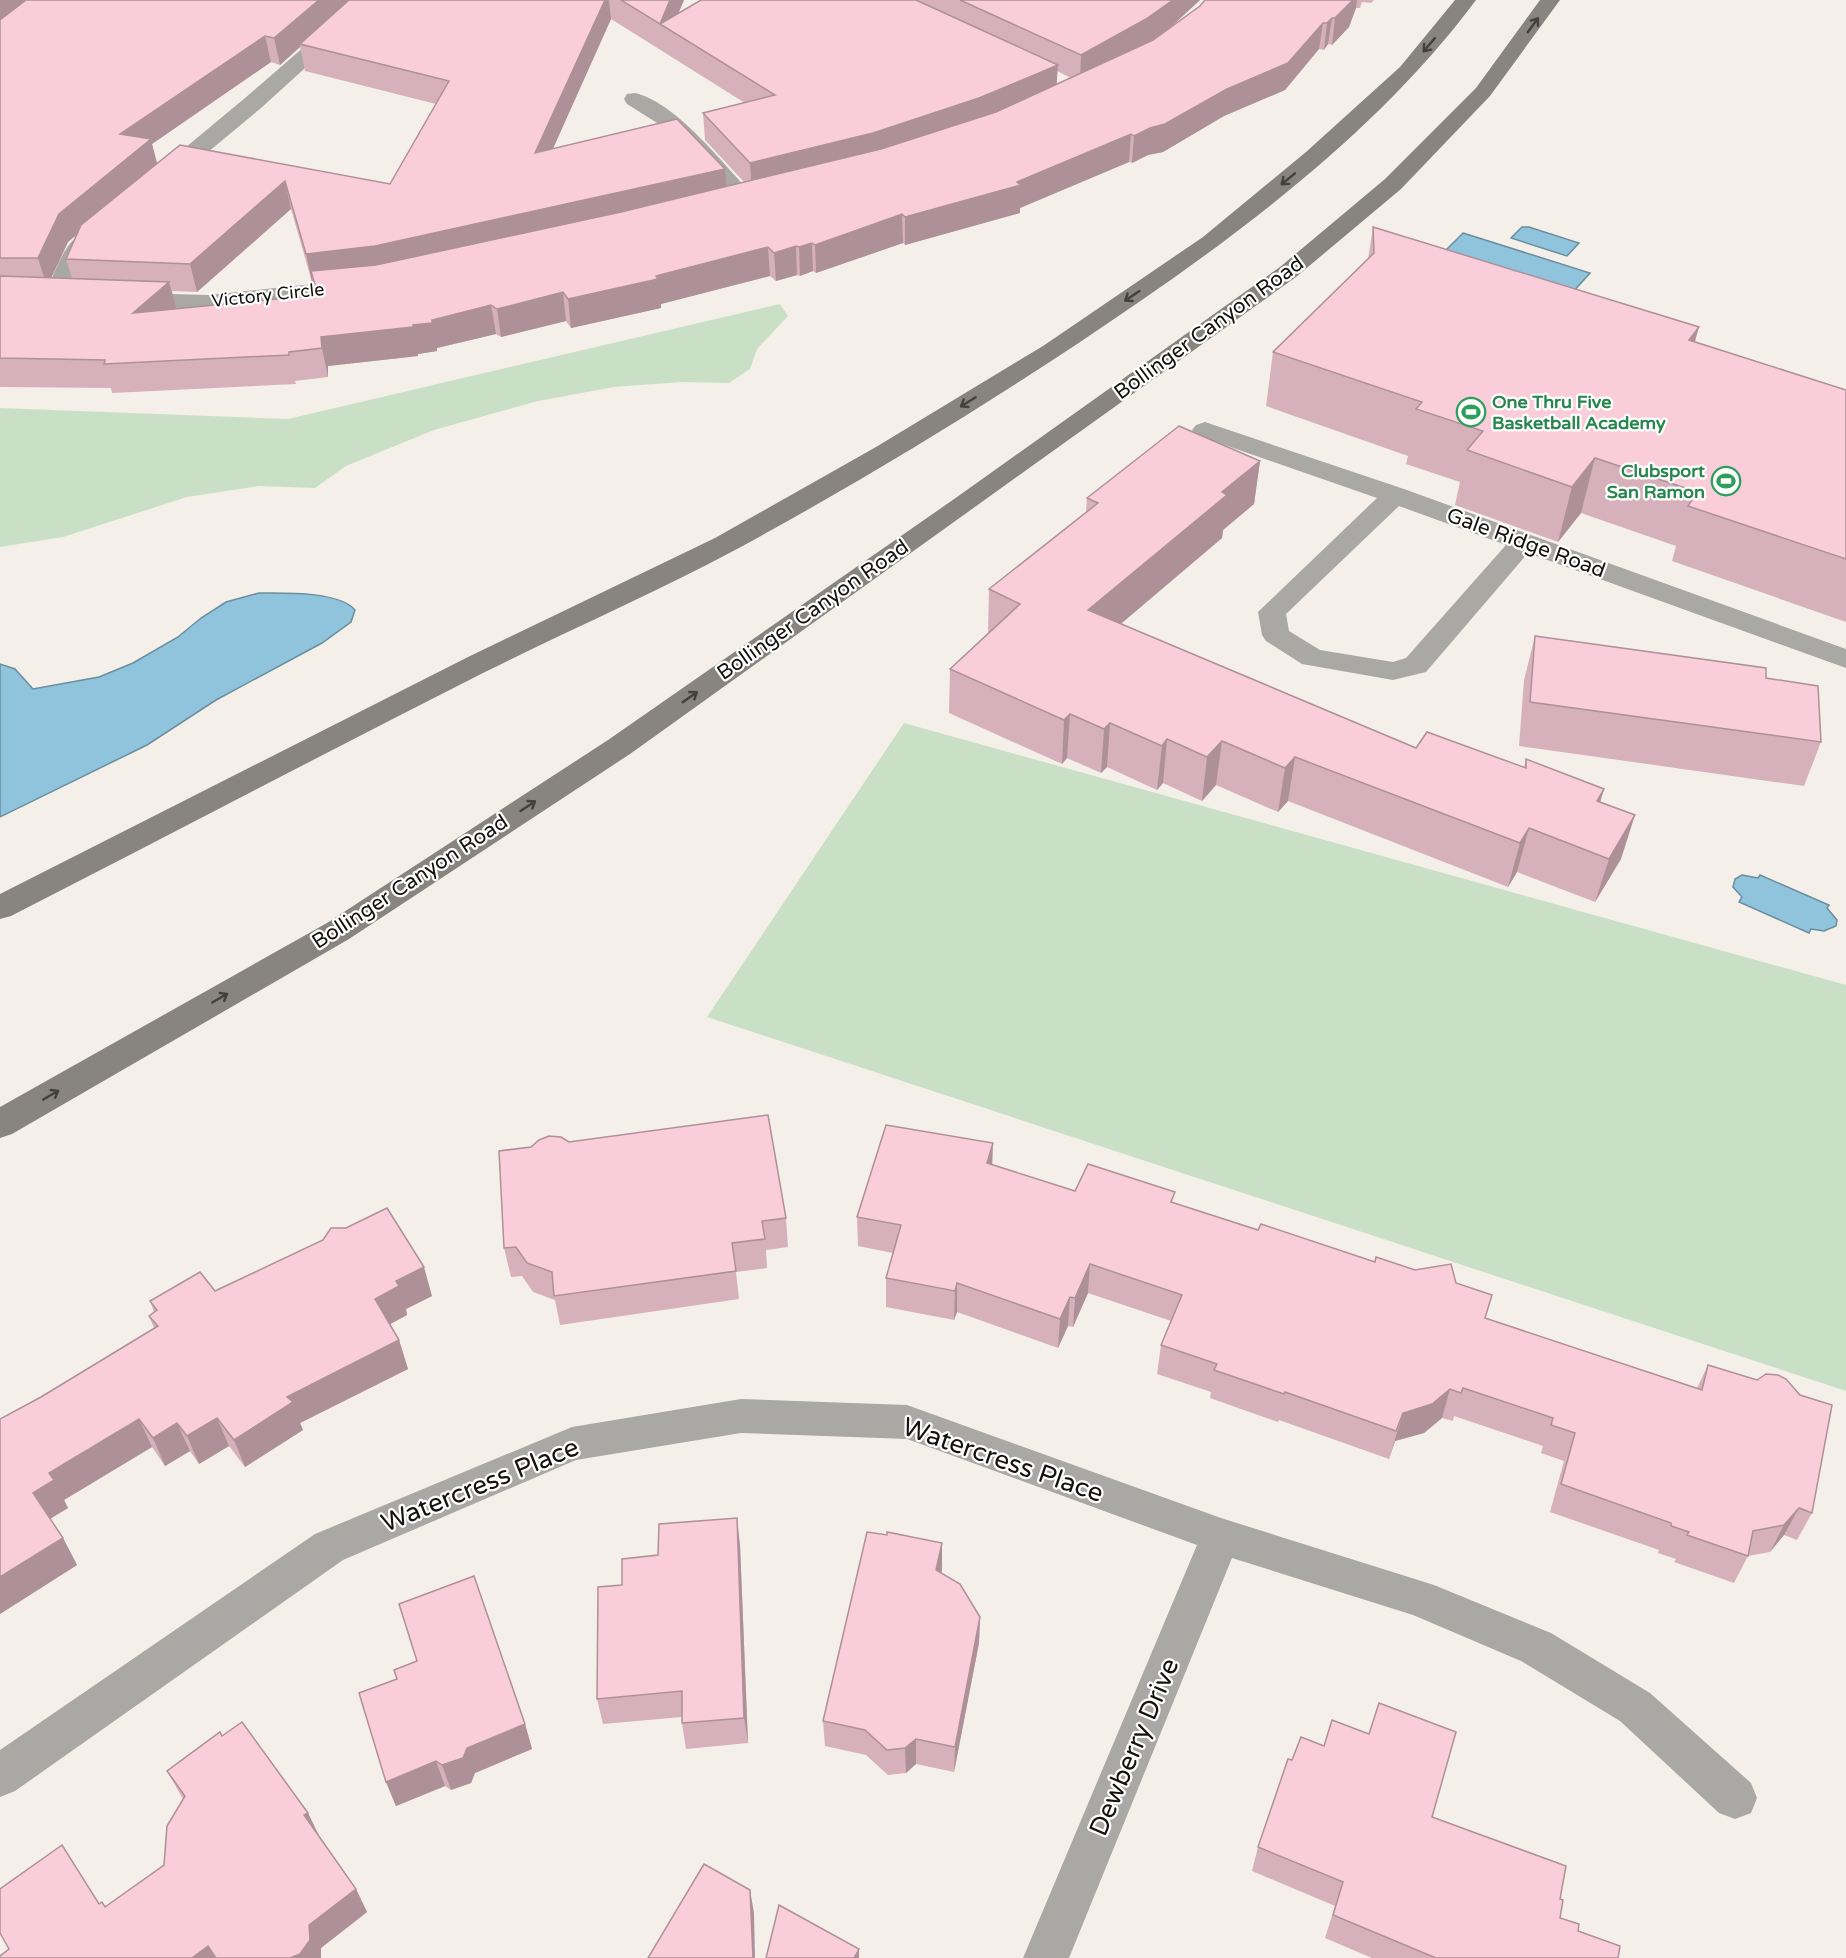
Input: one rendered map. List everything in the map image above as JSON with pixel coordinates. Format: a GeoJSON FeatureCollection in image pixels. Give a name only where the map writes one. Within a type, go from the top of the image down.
{"type":"FeatureCollection","features":[{"type":"Feature","properties":{"kind":"main road"},"geometry":{"type":"LineString","coordinates":[[0,908],[478,664],[725,544],[885,453],[1052,351],[1211,242],[1314,157],[1407,71],[1466,0]]}},
{"type":"Feature","properties":{"kind":"main road","name":"Bollinger Canyon Road"},"geometry":{"type":"LineString","coordinates":[[0,1124],[338,931],[619,747],[1270,286],[1393,184],[1450,126],[1483,92],[1550,0]]}},
{"type":"Feature","properties":{"kind":"street"},"geometry":{"type":"LineString","coordinates":[[147,190],[253,103],[369,0]]}},
{"type":"Feature","properties":{"kind":"street"},"geometry":{"type":"LineString","coordinates":[[635,99],[673,123],[734,203],[767,195]]}},
{"type":"Feature","properties":{"kind":"street"},"geometry":{"type":"LineString","coordinates":[[80,299],[45,297],[77,249],[112,219]]}},
{"type":"Feature","properties":{"kind":"street","name":"Victory Circle"},"geometry":{"type":"LineString","coordinates":[[115,300],[209,302],[381,284]]}},
{"type":"Feature","properties":{"kind":"street","name":"Gale Ridge Road"},"geometry":{"type":"LineString","coordinates":[[1205,430],[1395,495],[1846,659]]}},
{"type":"Feature","properties":{"kind":"street"},"geometry":{"type":"LineString","coordinates":[[1395,495],[1272,612],[1276,635],[1312,658],[1393,671],[1416,665],[1523,542]]}},
{"type":"Feature","properties":{"kind":"street","name":"Watercress Place"},"geometry":{"type":"LineString","coordinates":[[0,1776],[329,1547],[572,1444],[741,1416],[907,1422],[1221,1536],[1419,1598],[1536,1647],[1635,1707],[1735,1798]]}},
{"type":"Feature","properties":{"kind":"street","name":"Dewberry Drive"},"geometry":{"type":"LineString","coordinates":[[1046,1958],[1221,1536]]}},
{"type":"Feature","properties":{"kind":"green space"},"geometry":{"type":"Polygon","coordinates":[[[780,304],[788,316],[757,349],[750,369],[729,383],[682,382],[614,387],[538,401],[434,430],[346,466],[315,488],[259,486],[187,497],[63,537],[0,547],[0,408],[288,419],[780,304]]]}},
{"type":"Feature","properties":{"kind":"green space"},"geometry":{"type":"Polygon","coordinates":[[[904,723],[1846,985],[1846,1391],[707,1017],[904,723]]]}},
{"type":"Feature","properties":{"kind":"water"},"geometry":{"type":"Polygon","coordinates":[[[1522,227],[1529,227],[1579,243],[1567,256],[1511,238],[1522,227]]]}},
{"type":"Feature","properties":{"kind":"water"},"geometry":{"type":"Polygon","coordinates":[[[1463,233],[1590,273],[1554,313],[1422,274],[1463,233]]]}},
{"type":"Feature","properties":{"kind":"water"},"geometry":{"type":"Polygon","coordinates":[[[259,593],[324,596],[337,599],[355,610],[351,622],[322,643],[216,700],[147,745],[0,817],[0,664],[15,669],[33,689],[99,677],[133,663],[178,637],[201,618],[226,602],[259,593]]]}},
{"type":"Feature","properties":{"kind":"water"},"geometry":{"type":"Polygon","coordinates":[[[1742,875],[1758,878],[1760,875],[1829,905],[1827,908],[1837,920],[1836,926],[1824,931],[1811,929],[1809,933],[1739,902],[1742,897],[1733,887],[1735,879],[1742,875]]]}},
{"type":"Feature","properties":{"kind":"building"},"geometry":{"type":"Polygon","coordinates":[[[26,0],[319,0],[274,38],[265,36],[120,134],[151,139],[59,214],[38,258],[0,258],[0,20],[26,0]]]}},
{"type":"Feature","properties":{"kind":"building"},"geometry":{"type":"Polygon","coordinates":[[[349,0],[605,0],[535,153],[677,119],[725,169],[375,246],[306,254],[285,181],[190,264],[66,259],[81,225],[180,145],[390,184],[449,81],[300,44],[349,0]]]}},
{"type":"Feature","properties":{"kind":"building"},"geometry":{"type":"Polygon","coordinates":[[[621,0],[670,0],[660,24],[621,0]]]}},
{"type":"Feature","properties":{"kind":"building"},"geometry":{"type":"Polygon","coordinates":[[[701,0],[916,0],[1058,65],[979,98],[873,133],[750,163],[703,113],[775,95],[660,24],[701,0]]]}},
{"type":"Feature","properties":{"kind":"building"},"geometry":{"type":"Polygon","coordinates":[[[960,0],[1173,0],[1146,19],[1081,55],[960,0]]]}},
{"type":"Feature","properties":{"kind":"building"},"geometry":{"type":"Polygon","coordinates":[[[1205,0],[1353,0],[1335,18],[1323,23],[1288,63],[1227,89],[1165,124],[1134,136],[1131,134],[1017,182],[1021,185],[905,217],[902,214],[815,245],[812,243],[796,246],[774,253],[768,247],[656,276],[658,279],[568,299],[563,292],[497,309],[491,305],[432,320],[432,323],[413,325],[413,327],[321,337],[322,348],[289,352],[289,355],[104,364],[105,360],[0,358],[0,276],[169,282],[133,313],[318,295],[311,271],[376,265],[621,212],[881,149],[996,112],[1153,40],[1205,0]]]}},
{"type":"Feature","properties":{"kind":"building"},"geometry":{"type":"Polygon","coordinates":[[[1373,227],[1699,327],[1689,340],[1846,390],[1846,559],[1688,506],[1697,492],[1595,458],[1572,487],[1467,450],[1483,431],[1416,409],[1422,402],[1273,352],[1374,253],[1373,227]]]}},
{"type":"Feature","properties":{"kind":"building"},"geometry":{"type":"Polygon","coordinates":[[[1179,426],[1260,461],[1222,492],[1227,495],[1088,610],[1416,748],[1427,732],[1526,768],[1526,759],[1604,789],[1597,801],[1635,815],[1609,859],[1529,828],[1520,843],[1295,757],[1285,768],[1222,741],[1207,757],[1167,739],[1162,746],[1110,723],[1104,729],[1070,714],[1064,720],[950,669],[1020,604],[989,589],[1098,503],[1087,498],[1179,426]]]}},
{"type":"Feature","properties":{"kind":"building"},"geometry":{"type":"Polygon","coordinates":[[[1535,636],[1766,668],[1766,678],[1818,686],[1821,742],[1530,702],[1535,636]]]}},
{"type":"Feature","properties":{"kind":"building"},"geometry":{"type":"Polygon","coordinates":[[[768,1115],[786,1218],[762,1221],[765,1239],[732,1243],[736,1271],[554,1296],[552,1272],[527,1263],[516,1247],[504,1248],[499,1151],[531,1147],[539,1140],[549,1136],[561,1137],[569,1142],[768,1115]]]}},
{"type":"Feature","properties":{"kind":"building"},"geometry":{"type":"Polygon","coordinates":[[[886,1125],[993,1143],[987,1163],[1075,1191],[1088,1164],[1175,1192],[1171,1202],[1258,1230],[1261,1224],[1375,1262],[1376,1257],[1415,1270],[1451,1264],[1456,1283],[1492,1295],[1485,1318],[1702,1390],[1708,1365],[1757,1380],[1766,1374],[1778,1375],[1786,1379],[1800,1395],[1832,1405],[1812,1513],[1799,1508],[1784,1525],[1753,1531],[1748,1556],[1687,1535],[1689,1532],[1671,1526],[1671,1523],[1561,1484],[1575,1433],[1551,1425],[1553,1418],[1463,1388],[1461,1393],[1450,1389],[1432,1404],[1403,1413],[1396,1431],[1285,1392],[1284,1394],[1214,1370],[1217,1364],[1161,1345],[1182,1295],[1090,1264],[1075,1298],[1070,1297],[1060,1319],[957,1283],[955,1291],[886,1278],[901,1225],[857,1217],[886,1125]]]}},
{"type":"Feature","properties":{"kind":"building"},"geometry":{"type":"Polygon","coordinates":[[[387,1208],[424,1267],[396,1281],[399,1286],[375,1299],[399,1340],[287,1397],[293,1402],[234,1440],[217,1418],[187,1436],[177,1423],[153,1438],[139,1419],[49,1473],[54,1480],[33,1493],[63,1538],[0,1577],[0,1419],[41,1397],[158,1326],[149,1316],[157,1310],[150,1301],[200,1272],[215,1291],[323,1240],[331,1228],[346,1228],[387,1208]]]}},
{"type":"Feature","properties":{"kind":"building"},"geometry":{"type":"Polygon","coordinates":[[[737,1518],[744,1718],[682,1723],[682,1691],[597,1699],[598,1587],[622,1585],[622,1559],[658,1555],[659,1524],[737,1518]]]}},
{"type":"Feature","properties":{"kind":"building"},"geometry":{"type":"Polygon","coordinates":[[[867,1532],[887,1535],[887,1532],[942,1543],[936,1570],[960,1584],[980,1617],[955,1747],[916,1739],[905,1748],[887,1750],[865,1730],[823,1721],[867,1532]]]}},
{"type":"Feature","properties":{"kind":"building"},"geometry":{"type":"Polygon","coordinates":[[[474,1576],[525,1724],[467,1748],[463,1758],[442,1765],[436,1761],[386,1782],[359,1693],[397,1679],[394,1670],[417,1661],[399,1604],[474,1576]]]}},
{"type":"Feature","properties":{"kind":"building"},"geometry":{"type":"Polygon","coordinates":[[[1379,1703],[1456,1732],[1432,1817],[1566,1866],[1560,1899],[1563,1900],[1560,1918],[1579,1924],[1578,1931],[1620,1946],[1618,1958],[1436,1958],[1333,1915],[1343,1882],[1258,1847],[1288,1759],[1292,1760],[1301,1737],[1324,1746],[1332,1720],[1369,1734],[1379,1703]]]}},
{"type":"Feature","properties":{"kind":"building"},"geometry":{"type":"Polygon","coordinates":[[[242,1722],[308,1813],[304,1815],[356,1889],[309,1925],[310,1940],[300,1954],[290,1958],[216,1958],[208,1946],[192,1958],[0,1958],[9,1949],[0,1933],[0,1889],[62,1845],[99,1904],[102,1902],[105,1907],[164,1865],[167,1826],[185,1796],[167,1771],[220,1732],[222,1736],[242,1722]]]}},
{"type":"Feature","properties":{"kind":"building"},"geometry":{"type":"Polygon","coordinates":[[[704,1864],[750,1890],[753,1958],[648,1958],[704,1864]]]}},
{"type":"Feature","properties":{"kind":"building"},"geometry":{"type":"Polygon","coordinates":[[[779,1905],[859,1949],[854,1958],[766,1958],[779,1905]]]}},
{"type":"Feature","properties":{"kind":"place","name":"One Thru Five Basketball Academy"},"geometry":{"type":"Point","coordinates":[1471,412]}},
{"type":"Feature","properties":{"kind":"place","name":"Clubsport San Ramon"},"geometry":{"type":"Point","coordinates":[1726,481]}}]}
